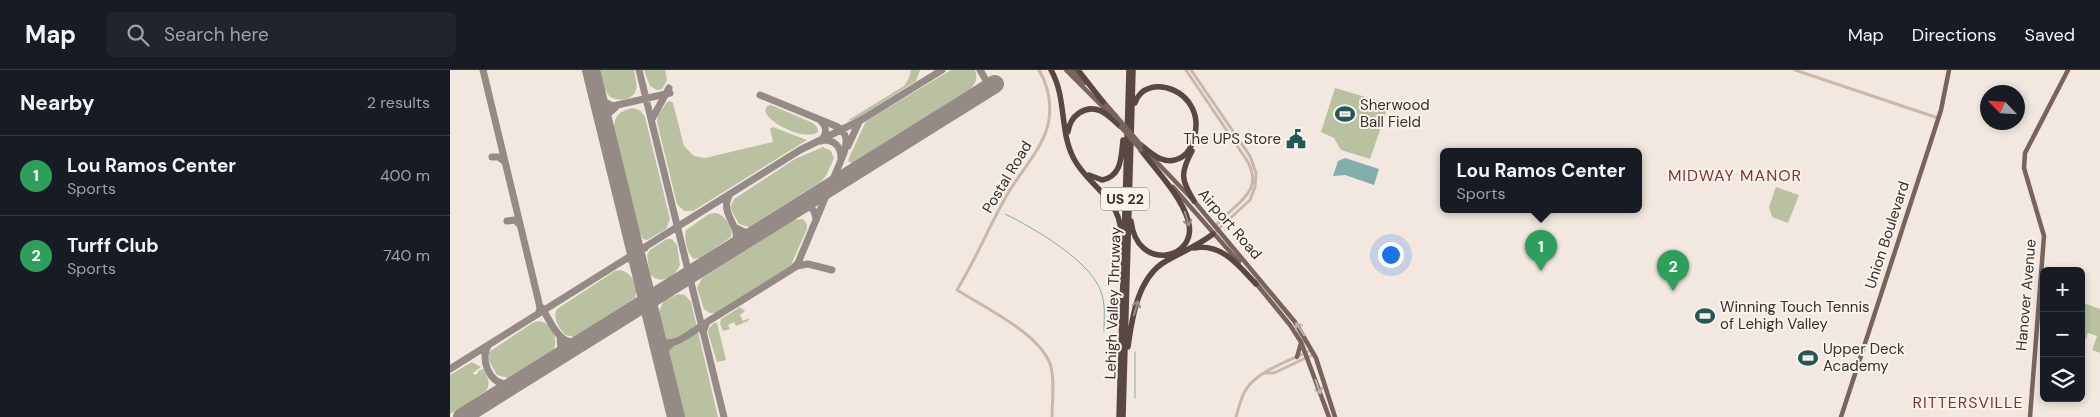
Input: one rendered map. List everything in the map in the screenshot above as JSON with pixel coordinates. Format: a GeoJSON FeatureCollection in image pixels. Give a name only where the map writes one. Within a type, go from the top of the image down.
{"type":"FeatureCollection","features":[{"type":"Feature","properties":{"kind":"highway"},"geometry":{"type":"LineString","coordinates":[[1051,70],[1060,92],[1067,141],[1072,155],[1082,171],[1109,199],[1118,216],[1121,229],[1122,294]]}},
{"type":"Feature","properties":{"kind":"highway"},"geometry":{"type":"LineString","coordinates":[[1078,70],[1103,102]]}},
{"type":"Feature","properties":{"kind":"highway","name":"Lehigh Valley Thruway"},"geometry":{"type":"LineString","coordinates":[[1119,417],[1129,70]]}},
{"type":"Feature","properties":{"kind":"highway","name":"Lehigh Valley Thruway"},"geometry":{"type":"LineString","coordinates":[[1123,417],[1133,70]]}},
{"type":"Feature","properties":{"kind":"highway"},"geometry":{"type":"LineString","coordinates":[[1131,130],[1140,84]]}},
{"type":"Feature","properties":{"kind":"highway"},"geometry":{"type":"LineString","coordinates":[[1141,148],[1155,157],[1167,161],[1180,158],[1188,152],[1194,140],[1196,121],[1194,104],[1187,91]]}},
{"type":"Feature","properties":{"kind":"highway"},"geometry":{"type":"LineString","coordinates":[[1194,201],[1185,184],[1183,174],[1198,131],[1199,114],[1195,100]]}},
{"type":"Feature","properties":{"kind":"highway"},"geometry":{"type":"LineString","coordinates":[[1117,122],[1103,112],[1090,109],[1077,114],[1070,123],[1068,134],[1074,154],[1084,169],[1095,178],[1108,178],[1118,169],[1122,157],[1128,104]]}},
{"type":"Feature","properties":{"kind":"highway"},"geometry":{"type":"LineString","coordinates":[[1130,185],[1132,228],[1139,245],[1146,252],[1158,256],[1169,255],[1178,250],[1184,244],[1189,234],[1187,216],[1178,200],[1141,148]]}},
{"type":"Feature","properties":{"kind":"highway"},"geometry":{"type":"LineString","coordinates":[[1124,374],[1133,319],[1144,286],[1158,266],[1216,229]]}},
{"type":"Feature","properties":{"kind":"highway"},"geometry":{"type":"LineString","coordinates":[[1187,249],[1206,247],[1221,251],[1256,284]]}},
{"type":"Feature","properties":{"kind":"main road","name":"Airport Road"},"geometry":{"type":"LineString","coordinates":[[1066,70],[1089,91],[1216,229],[1295,322],[1313,352],[1335,417]]}},
{"type":"Feature","properties":{"kind":"main road","name":"Airport Road"},"geometry":{"type":"LineString","coordinates":[[1072,70],[1103,102],[1117,122],[1141,148],[1194,201],[1256,284],[1290,325],[1307,355],[1329,417]]}},
{"type":"Feature","properties":{"kind":"main road","name":"Union Boulevard"},"geometry":{"type":"LineString","coordinates":[[1841,417],[1938,118],[1949,70]]}},
{"type":"Feature","properties":{"kind":"main road","name":"Hanover Avenue"},"geometry":{"type":"LineString","coordinates":[[2030,417],[2044,236],[2024,168],[2024,157],[2068,70]]}},
{"type":"Feature","properties":{"kind":"main road"},"geometry":{"type":"LineString","coordinates":[[1297,356],[1301,342]]}},
{"type":"Feature","properties":{"kind":"street","name":"Postal Road"},"geometry":{"type":"LineString","coordinates":[[1039,70],[1047,88],[1050,102],[1046,132],[1038,149],[1007,194],[958,290],[1028,335],[1042,347],[1052,372],[1052,417]]}},
{"type":"Feature","properties":{"kind":"street"},"geometry":{"type":"LineString","coordinates":[[1186,70],[1245,156],[1252,170],[1252,183],[1246,197],[1216,229]]}},
{"type":"Feature","properties":{"kind":"street"},"geometry":{"type":"LineString","coordinates":[[1191,70],[1248,154],[1255,169],[1255,187],[1250,200],[1216,229]]}},
{"type":"Feature","properties":{"kind":"street"},"geometry":{"type":"LineString","coordinates":[[1796,70],[1938,118]]}},
{"type":"Feature","properties":{"kind":"street"},"geometry":{"type":"LineString","coordinates":[[1265,373],[1274,373],[1313,352]]}},
{"type":"Feature","properties":{"kind":"street"},"geometry":{"type":"LineString","coordinates":[[1236,417],[1248,386],[1272,368],[1297,356],[1307,355]]}},
{"type":"Feature","properties":{"kind":"green space"},"geometry":{"type":"Polygon","coordinates":[[[600,70],[634,70],[636,91],[631,97],[621,100],[609,96],[604,88],[600,70]]]}},
{"type":"Feature","properties":{"kind":"green space"},"geometry":{"type":"Polygon","coordinates":[[[644,70],[665,70],[667,80],[662,89],[657,90],[650,86],[644,70]]]}},
{"type":"Feature","properties":{"kind":"green space"},"geometry":{"type":"Polygon","coordinates":[[[911,70],[920,70],[916,81],[856,119],[847,121],[904,86],[911,70]]]}},
{"type":"Feature","properties":{"kind":"green space"},"geometry":{"type":"Polygon","coordinates":[[[951,70],[975,70],[975,82],[970,89],[852,163],[849,162],[848,160],[866,121],[951,70]]]}},
{"type":"Feature","properties":{"kind":"green space"},"geometry":{"type":"Polygon","coordinates":[[[1335,88],[1389,104],[1370,159],[1341,150],[1334,138],[1321,132],[1335,88]]]}},
{"type":"Feature","properties":{"kind":"green space"},"geometry":{"type":"Polygon","coordinates":[[[667,102],[673,103],[684,146],[694,156],[705,158],[773,142],[770,129],[773,127],[807,140],[693,211],[684,211],[677,204],[657,122],[658,115],[667,102]]]}},
{"type":"Feature","properties":{"kind":"green space"},"geometry":{"type":"Polygon","coordinates":[[[771,105],[813,123],[817,127],[818,132],[812,134],[797,133],[781,126],[768,116],[765,111],[767,106],[771,105]]]}},
{"type":"Feature","properties":{"kind":"green space"},"geometry":{"type":"Polygon","coordinates":[[[633,108],[641,111],[645,117],[670,219],[666,229],[647,240],[643,239],[640,233],[614,129],[615,120],[619,114],[633,108]]]}},
{"type":"Feature","properties":{"kind":"green space"},"geometry":{"type":"Polygon","coordinates":[[[823,147],[831,151],[834,158],[826,176],[819,183],[749,227],[739,224],[730,208],[734,199],[795,159],[823,147]]]}},
{"type":"Feature","properties":{"kind":"green space"},"geometry":{"type":"Polygon","coordinates":[[[1776,187],[1799,195],[1788,223],[1772,217],[1769,207],[1776,187]]]}},
{"type":"Feature","properties":{"kind":"green space"},"geometry":{"type":"Polygon","coordinates":[[[716,213],[728,222],[731,229],[731,237],[700,258],[694,259],[687,246],[686,230],[709,214],[716,213]]]}},
{"type":"Feature","properties":{"kind":"green space"},"geometry":{"type":"Polygon","coordinates":[[[803,219],[807,224],[807,229],[790,267],[717,313],[710,313],[704,309],[697,288],[702,278],[794,220],[803,219]]]}},
{"type":"Feature","properties":{"kind":"green space"},"geometry":{"type":"Polygon","coordinates":[[[667,239],[672,239],[677,245],[680,265],[675,273],[663,280],[654,278],[650,274],[647,255],[650,250],[667,239]]]}},
{"type":"Feature","properties":{"kind":"green space"},"geometry":{"type":"Polygon","coordinates":[[[620,270],[631,277],[636,289],[635,298],[574,337],[565,335],[555,316],[557,309],[615,271],[620,270]]]}},
{"type":"Feature","properties":{"kind":"green space"},"geometry":{"type":"Polygon","coordinates":[[[678,294],[685,295],[691,302],[718,417],[685,417],[659,311],[664,301],[678,294]]]}},
{"type":"Feature","properties":{"kind":"green space"},"geometry":{"type":"Polygon","coordinates":[[[2085,303],[2100,309],[2100,353],[2092,350],[2097,336],[2088,333],[2085,341],[2085,303]]]}},
{"type":"Feature","properties":{"kind":"green space"},"geometry":{"type":"Polygon","coordinates":[[[740,307],[745,311],[740,315],[743,321],[749,318],[748,321],[736,326],[734,322],[728,325],[730,329],[723,331],[720,324],[721,319],[740,307]]]}},
{"type":"Feature","properties":{"kind":"green space"},"geometry":{"type":"Polygon","coordinates":[[[534,322],[544,322],[551,328],[555,337],[554,349],[508,378],[497,375],[488,359],[489,352],[534,322]]]}},
{"type":"Feature","properties":{"kind":"green space"},"geometry":{"type":"Polygon","coordinates":[[[714,323],[717,323],[726,360],[717,362],[708,333],[709,328],[714,323]]]}},
{"type":"Feature","properties":{"kind":"green space"},"geometry":{"type":"Polygon","coordinates":[[[472,362],[481,367],[473,373],[475,375],[483,369],[488,380],[488,388],[450,414],[450,375],[472,362]]]}},
{"type":"Feature","properties":{"kind":"water"},"geometry":{"type":"Polygon","coordinates":[[[1345,158],[1379,169],[1374,185],[1345,175],[1333,176],[1338,161],[1345,158]]]}},
{"type":"Feature","properties":{"kind":"waterway"},"geometry":{"type":"LineString","coordinates":[[1005,214],[1044,236],[1084,267],[1100,289],[1104,310],[1104,331]]}},
{"type":"Feature","properties":{"kind":"waterway"},"geometry":{"type":"LineString","coordinates":[[1135,352],[1135,398]]}},
{"type":"Feature","properties":{"kind":"taxiway"},"geometry":{"type":"LineString","coordinates":[[483,70],[539,303],[540,309],[538,314]]}},
{"type":"Feature","properties":{"kind":"taxiway"},"geometry":{"type":"LineString","coordinates":[[639,70],[724,417]]}},
{"type":"Feature","properties":{"kind":"taxiway"},"geometry":{"type":"LineString","coordinates":[[450,369],[800,150],[861,120],[942,70]]}},
{"type":"Feature","properties":{"kind":"taxiway"},"geometry":{"type":"LineString","coordinates":[[980,70],[990,87]]}},
{"type":"Feature","properties":{"kind":"taxiway"},"geometry":{"type":"LineString","coordinates":[[652,119],[669,88]]}},
{"type":"Feature","properties":{"kind":"taxiway"},"geometry":{"type":"LineString","coordinates":[[597,92],[602,101],[613,106],[670,93]]}},
{"type":"Feature","properties":{"kind":"taxiway"},"geometry":{"type":"LineString","coordinates":[[760,95],[838,127],[844,133],[846,139],[844,153],[798,263],[792,269]]}},
{"type":"Feature","properties":{"kind":"taxiway"},"geometry":{"type":"LineString","coordinates":[[606,129],[607,115],[616,107]]}},
{"type":"Feature","properties":{"kind":"taxiway"},"geometry":{"type":"LineString","coordinates":[[820,120],[825,130],[821,141]]}},
{"type":"Feature","properties":{"kind":"taxiway"},"geometry":{"type":"LineString","coordinates":[[848,146],[859,122]]}},
{"type":"Feature","properties":{"kind":"taxiway"},"geometry":{"type":"LineString","coordinates":[[823,140],[836,144],[840,150],[841,158]]}},
{"type":"Feature","properties":{"kind":"taxiway"},"geometry":{"type":"LineString","coordinates":[[492,157],[499,157],[505,162]]}},
{"type":"Feature","properties":{"kind":"taxiway"},"geometry":{"type":"LineString","coordinates":[[729,196],[727,210],[736,236],[731,249]]}},
{"type":"Feature","properties":{"kind":"taxiway"},"geometry":{"type":"LineString","coordinates":[[796,208],[810,207],[814,211],[816,219]]}},
{"type":"Feature","properties":{"kind":"taxiway"},"geometry":{"type":"LineString","coordinates":[[507,221],[515,220],[519,224]]}},
{"type":"Feature","properties":{"kind":"taxiway"},"geometry":{"type":"LineString","coordinates":[[736,228],[746,233],[756,233]]}},
{"type":"Feature","properties":{"kind":"taxiway"},"geometry":{"type":"LineString","coordinates":[[634,244],[638,248],[645,248]]}},
{"type":"Feature","properties":{"kind":"taxiway"},"geometry":{"type":"LineString","coordinates":[[626,259],[633,259],[639,264]]}},
{"type":"Feature","properties":{"kind":"taxiway"},"geometry":{"type":"LineString","coordinates":[[703,332],[707,322],[797,266],[808,264],[832,270]]}},
{"type":"Feature","properties":{"kind":"taxiway"},"geometry":{"type":"LineString","coordinates":[[691,281],[692,275],[700,268]]}},
{"type":"Feature","properties":{"kind":"taxiway"},"geometry":{"type":"LineString","coordinates":[[542,308],[563,339],[569,342],[585,340]]}},
{"type":"Feature","properties":{"kind":"taxiway"},"geometry":{"type":"LineString","coordinates":[[657,338],[663,342],[675,342],[704,324]]}},
{"type":"Feature","properties":{"kind":"taxiway"},"geometry":{"type":"LineString","coordinates":[[553,360],[561,350],[560,336]]}},
{"type":"Feature","properties":{"kind":"taxiway"},"geometry":{"type":"LineString","coordinates":[[661,357],[664,350],[671,344]]}},
{"type":"Feature","properties":{"kind":"taxiway"},"geometry":{"type":"LineString","coordinates":[[488,346],[485,357],[490,375],[499,382],[507,384],[520,381]]}},
{"type":"Feature","properties":{"kind":"runway"},"geometry":{"type":"LineString","coordinates":[[591,70],[676,417]]}},
{"type":"Feature","properties":{"kind":"runway"},"geometry":{"type":"LineString","coordinates":[[462,417],[995,84]]}},
{"type":"Feature","properties":{"kind":"place","name":"Sherwood Ball Field"},"geometry":{"type":"Point","coordinates":[1345,114]}},
{"type":"Feature","properties":{"kind":"place","name":"The UPS Store"},"geometry":{"type":"Point","coordinates":[1296,139]}},
{"type":"Feature","properties":{"kind":"place","name":"Lou Ramos Center"},"geometry":{"type":"Point","coordinates":[1541,271]}},
{"type":"Feature","properties":{"kind":"place","name":"Turff Club"},"geometry":{"type":"Point","coordinates":[1673,291]}},
{"type":"Feature","properties":{"kind":"place","name":"Winning Touch Tennis of Lehigh Valley"},"geometry":{"type":"Point","coordinates":[1705,316]}},
{"type":"Feature","properties":{"kind":"place","name":"Upper Deck Academy"},"geometry":{"type":"Point","coordinates":[1808,358]}},
{"type":"Feature","properties":{"kind":"district","name":"MIDWAY MANOR"},"geometry":{"type":"Point","coordinates":[1735,175]}},
{"type":"Feature","properties":{"kind":"district","name":"RITTERSVILLE"},"geometry":{"type":"Point","coordinates":[1968,402]}}]}
